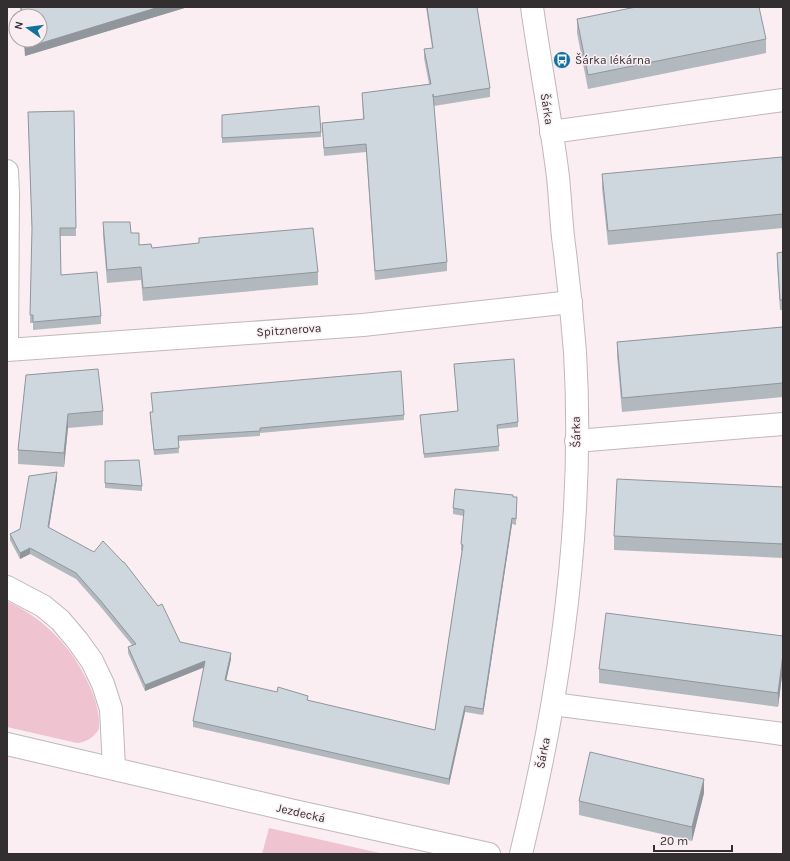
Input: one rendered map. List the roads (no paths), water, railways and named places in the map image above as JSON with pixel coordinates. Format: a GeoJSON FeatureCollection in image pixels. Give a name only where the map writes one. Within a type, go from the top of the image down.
{"type":"FeatureCollection","features":[{"type":"Feature","properties":{"kind":"street","name":"Šárka"},"geometry":{"type":"LineString","coordinates":[[520,854],[532,807],[553,704],[566,611],[576,495],[575,354],[571,302],[558,177],[532,7]]}},
{"type":"Feature","properties":{"kind":"street"},"geometry":{"type":"LineString","coordinates":[[551,132],[783,100]]}},
{"type":"Feature","properties":{"kind":"street"},"geometry":{"type":"LineString","coordinates":[[7,171],[7,349]]}},
{"type":"Feature","properties":{"kind":"street","name":"Spitznerova"},"geometry":{"type":"LineString","coordinates":[[7,349],[363,325],[571,302]]}},
{"type":"Feature","properties":{"kind":"street"},"geometry":{"type":"LineString","coordinates":[[576,441],[783,424]]}},
{"type":"Feature","properties":{"kind":"street"},"geometry":{"type":"LineString","coordinates":[[7,587],[43,606],[60,620],[92,661],[103,684],[111,709],[114,768]]}},
{"type":"Feature","properties":{"kind":"street"},"geometry":{"type":"LineString","coordinates":[[553,704],[783,734]]}},
{"type":"Feature","properties":{"kind":"street","name":"Jezdecká"},"geometry":{"type":"LineString","coordinates":[[7,744],[294,811],[490,854]]}},
{"type":"Feature","properties":{"kind":"place","name":"Šárka lékárna"},"geometry":{"type":"Point","coordinates":[562,60]}}]}
